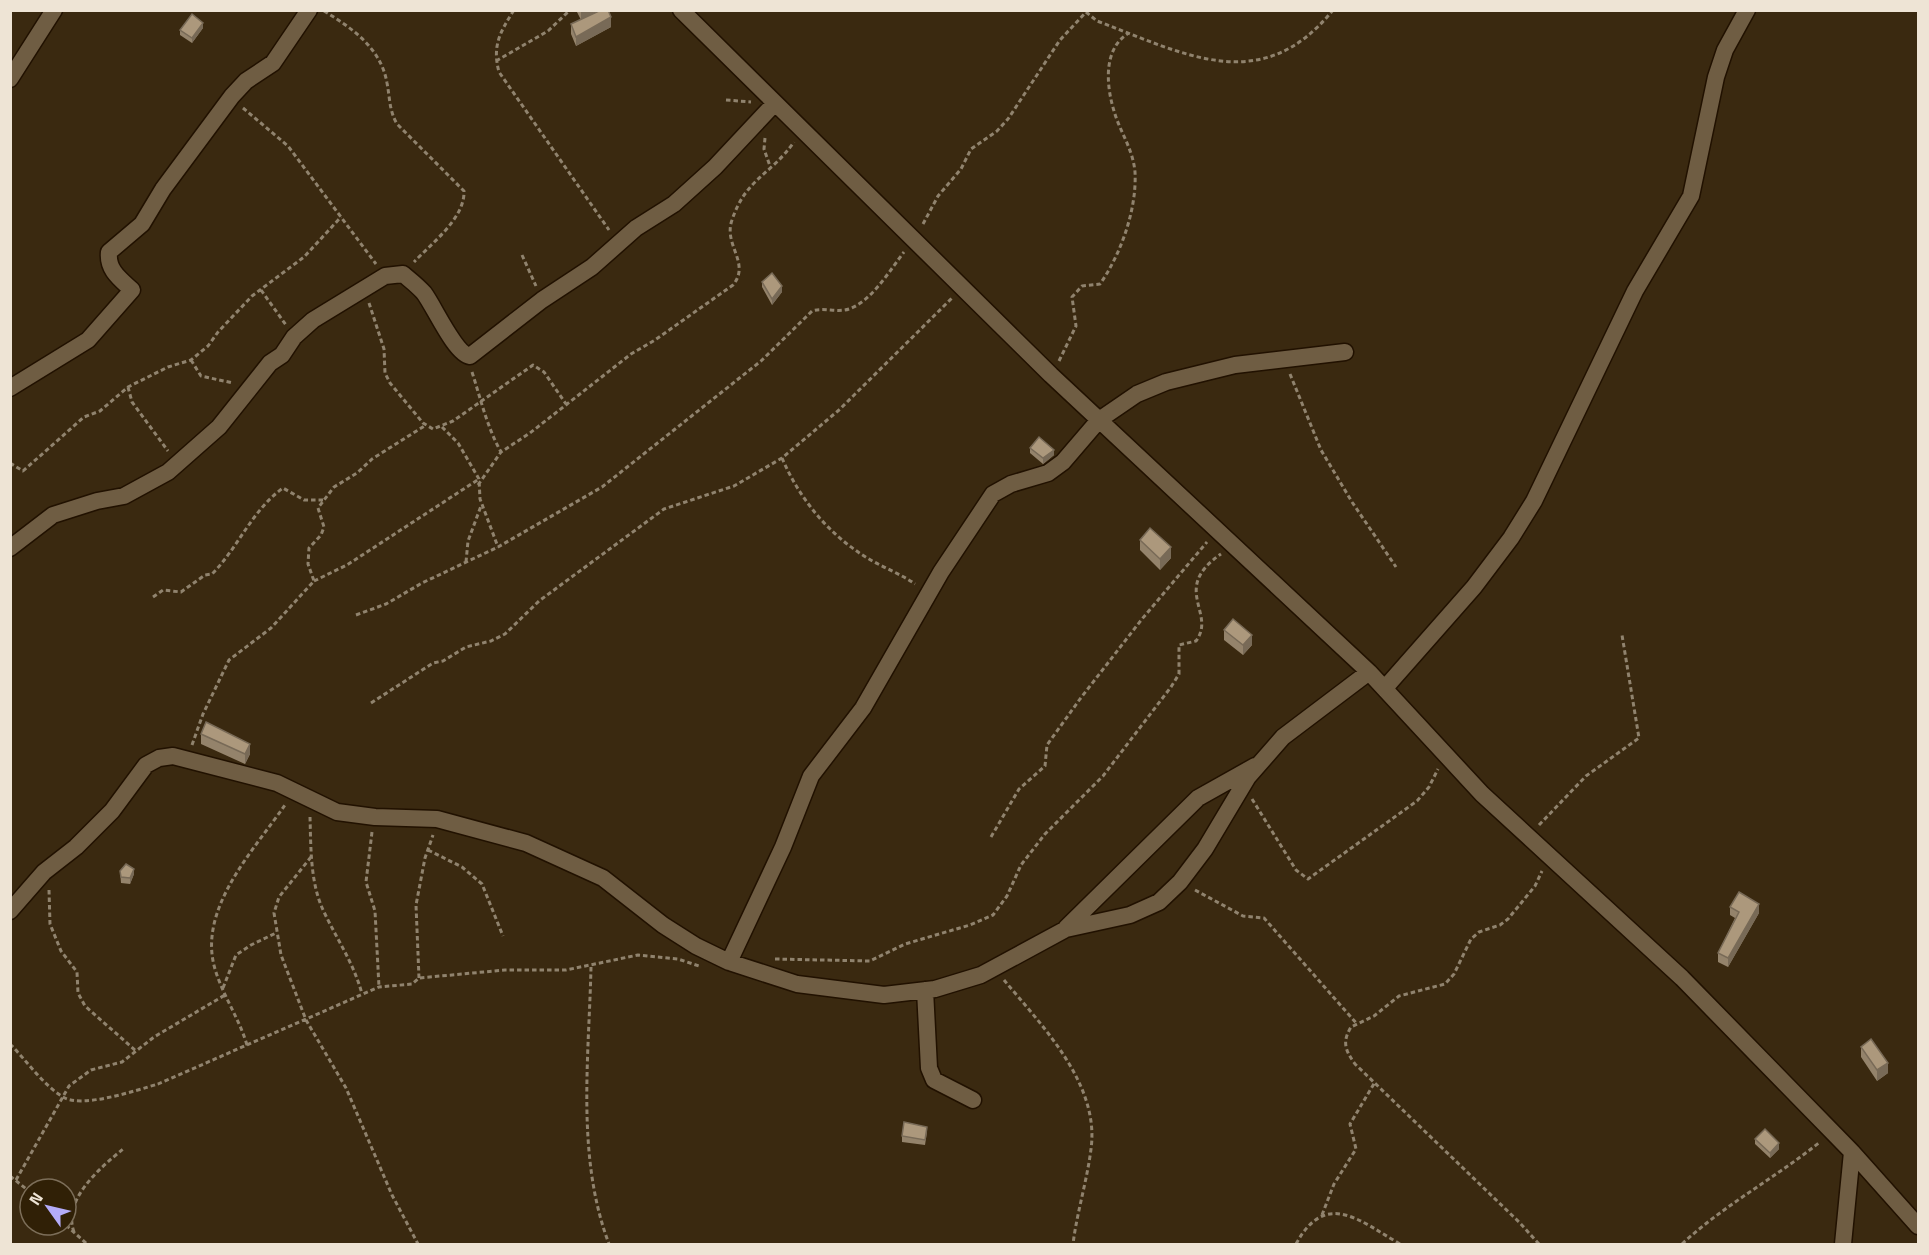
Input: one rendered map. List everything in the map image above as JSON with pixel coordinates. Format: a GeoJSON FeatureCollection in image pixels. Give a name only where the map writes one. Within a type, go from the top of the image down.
{"type":"FeatureCollection","features":[{"type":"Feature","properties":{"kind":"street"},"geometry":{"type":"LineString","coordinates":[[10,79],[54,10]]}},
{"type":"Feature","properties":{"kind":"street"},"geometry":{"type":"LineString","coordinates":[[10,388],[88,340],[132,290],[115,275],[108,259],[109,252],[142,224],[163,189],[232,96],[246,81],[273,63],[309,10]]}},
{"type":"Feature","properties":{"kind":"street"},"geometry":{"type":"LineString","coordinates":[[681,10],[1051,375],[1236,551],[1369,672],[1443,754],[1533,842],[1682,978],[1852,1152],[1918,1226]]}},
{"type":"Feature","properties":{"kind":"street"},"geometry":{"type":"LineString","coordinates":[[1385,688],[1474,587],[1511,538],[1534,501],[1635,291],[1691,196],[1716,77],[1725,50],[1747,10]]}},
{"type":"Feature","properties":{"kind":"street"},"geometry":{"type":"LineString","coordinates":[[10,548],[53,515],[97,501],[124,496],[154,481],[219,427],[270,363],[282,355],[294,337],[329,309],[370,287],[385,276],[403,274],[423,291],[449,335],[468,357],[542,300],[592,267],[699,182],[775,103]]}},
{"type":"Feature","properties":{"kind":"street"},"geometry":{"type":"LineString","coordinates":[[729,962],[783,847],[811,776],[863,708],[928,594],[993,494],[1011,484],[1048,473],[1063,462],[1099,420],[1137,394],[1166,382],[1235,365],[1345,352]]}},
{"type":"Feature","properties":{"kind":"street"},"geometry":{"type":"LineString","coordinates":[[12,905],[112,811],[146,765],[159,758],[173,756],[188,758],[303,794],[337,812],[375,817],[437,819],[526,843],[575,863],[603,878],[663,925],[696,946],[729,962],[797,984],[842,992],[884,995],[925,990],[981,975],[1066,929],[1130,915],[1159,902],[1180,882],[1205,849],[1244,784],[1283,737],[1369,672]]}},
{"type":"Feature","properties":{"kind":"street"},"geometry":{"type":"LineString","coordinates":[[1066,929],[1198,798],[1261,763]]}},
{"type":"Feature","properties":{"kind":"street"},"geometry":{"type":"LineString","coordinates":[[925,990],[929,1068],[934,1080],[973,1100]]}},
{"type":"Feature","properties":{"kind":"street"},"geometry":{"type":"LineString","coordinates":[[1844,1245],[1852,1152]]}},
{"type":"Feature","properties":{"kind":"path"},"geometry":{"type":"LineString","coordinates":[[323,10],[362,36],[384,70],[391,114],[397,124],[464,191],[464,201],[457,214],[403,274]]}},
{"type":"Feature","properties":{"kind":"path"},"geometry":{"type":"LineString","coordinates":[[514,10],[498,36],[495,47],[496,61],[505,84],[601,216],[617,245]]}},
{"type":"Feature","properties":{"kind":"path"},"geometry":{"type":"LineString","coordinates":[[496,61],[548,31],[570,10]]}},
{"type":"Feature","properties":{"kind":"path"},"geometry":{"type":"LineString","coordinates":[[356,615],[386,603],[498,547],[602,487],[761,362],[812,311],[847,310],[855,306],[873,291],[913,241],[938,196],[961,169],[971,149],[997,131],[1008,119],[1060,40],[1086,11],[1097,21],[1178,54],[1229,63],[1269,58],[1299,42],[1322,25],[1333,10]]}},
{"type":"Feature","properties":{"kind":"path"},"geometry":{"type":"LineString","coordinates":[[1051,375],[1076,326],[1072,297],[1082,286],[1100,284],[1111,268],[1130,212],[1135,187],[1133,157],[1114,112],[1109,63],[1118,39],[1129,33]]}},
{"type":"Feature","properties":{"kind":"path"},"geometry":{"type":"LineString","coordinates":[[232,96],[251,116],[288,146],[385,276]]}},
{"type":"Feature","properties":{"kind":"path"},"geometry":{"type":"LineString","coordinates":[[478,485],[501,452],[530,433],[631,354],[655,340],[733,285],[740,277],[741,266],[730,245],[736,203],[749,186],[781,159],[802,129]]}},
{"type":"Feature","properties":{"kind":"path"},"geometry":{"type":"LineString","coordinates":[[10,463],[23,471],[84,417],[100,411],[128,387],[168,367],[191,360],[208,346],[227,322],[261,290],[304,257],[341,217]]}},
{"type":"Feature","properties":{"kind":"path"},"geometry":{"type":"LineString","coordinates":[[522,255],[542,300]]}},
{"type":"Feature","properties":{"kind":"path"},"geometry":{"type":"LineString","coordinates":[[370,287],[369,302],[384,349],[385,373],[390,383],[426,425],[433,429],[442,427],[532,365],[544,372],[566,404]]}},
{"type":"Feature","properties":{"kind":"path"},"geometry":{"type":"LineString","coordinates":[[261,290],[294,337]]}},
{"type":"Feature","properties":{"kind":"path"},"geometry":{"type":"LineString","coordinates":[[370,703],[433,663],[443,661],[466,647],[490,641],[505,634],[539,601],[664,509],[734,486],[782,458],[822,426],[920,327],[964,290]]}},
{"type":"Feature","properties":{"kind":"path"},"geometry":{"type":"LineString","coordinates":[[468,357],[482,399],[484,416],[501,452]]}},
{"type":"Feature","properties":{"kind":"path"},"geometry":{"type":"LineString","coordinates":[[1284,358],[1321,450],[1352,502],[1396,567]]}},
{"type":"Feature","properties":{"kind":"path"},"geometry":{"type":"LineString","coordinates":[[191,360],[201,376],[207,380],[252,385]]}},
{"type":"Feature","properties":{"kind":"path"},"geometry":{"type":"LineString","coordinates":[[128,387],[132,402],[149,428],[166,450],[182,459]]}},
{"type":"Feature","properties":{"kind":"path"},"geometry":{"type":"LineString","coordinates":[[314,581],[308,564],[309,548],[321,535],[324,527],[318,508],[334,487],[357,473],[372,459],[426,425]]}},
{"type":"Feature","properties":{"kind":"path"},"geometry":{"type":"LineString","coordinates":[[442,427],[458,443],[479,479],[482,506],[498,547]]}},
{"type":"Feature","properties":{"kind":"path"},"geometry":{"type":"LineString","coordinates":[[782,458],[806,503],[840,537],[870,560],[909,580],[928,594]]}},
{"type":"Feature","properties":{"kind":"path"},"geometry":{"type":"LineString","coordinates":[[188,758],[202,714],[229,660],[271,628],[314,581],[347,565],[479,479]]}},
{"type":"Feature","properties":{"kind":"path"},"geometry":{"type":"LineString","coordinates":[[153,597],[163,590],[181,592],[206,575],[212,574],[235,548],[255,516],[283,488],[304,500],[324,500]]}},
{"type":"Feature","properties":{"kind":"path"},"geometry":{"type":"LineString","coordinates":[[466,562],[468,541],[482,506]]}},
{"type":"Feature","properties":{"kind":"path"},"geometry":{"type":"LineString","coordinates":[[991,837],[1019,789],[1043,768],[1047,745],[1086,691],[1142,619],[1217,532]]}},
{"type":"Feature","properties":{"kind":"path"},"geometry":{"type":"LineString","coordinates":[[773,959],[870,961],[905,944],[970,925],[993,915],[1007,896],[1021,865],[1045,834],[1102,776],[1171,687],[1179,674],[1179,645],[1196,641],[1201,634],[1202,625],[1194,589],[1199,577],[1215,558],[1223,553],[1236,551]]}},
{"type":"Feature","properties":{"kind":"path"},"geometry":{"type":"LineString","coordinates":[[1539,1245],[1347,1053],[1346,1035],[1357,1024],[1374,1016],[1400,996],[1440,986],[1450,980],[1471,939],[1479,932],[1508,919],[1542,875],[1533,842],[1586,776],[1639,738],[1622,635]]}},
{"type":"Feature","properties":{"kind":"path"},"geometry":{"type":"LineString","coordinates":[[1244,784],[1296,870],[1308,879],[1417,801],[1429,787],[1443,754]]}},
{"type":"Feature","properties":{"kind":"path"},"geometry":{"type":"LineString","coordinates":[[303,794],[316,889],[324,913],[346,949],[362,994]]}},
{"type":"Feature","properties":{"kind":"path"},"geometry":{"type":"LineString","coordinates":[[247,1045],[242,1029],[223,990],[212,954],[212,932],[229,886],[244,861],[303,794]]}},
{"type":"Feature","properties":{"kind":"path"},"geometry":{"type":"LineString","coordinates":[[375,817],[366,882],[375,911],[379,987]]}},
{"type":"Feature","properties":{"kind":"path"},"geometry":{"type":"LineString","coordinates":[[419,978],[416,905],[437,819]]}},
{"type":"Feature","properties":{"kind":"path"},"geometry":{"type":"LineString","coordinates":[[428,850],[462,867],[482,884],[502,936]]}},
{"type":"Feature","properties":{"kind":"path"},"geometry":{"type":"LineString","coordinates":[[311,857],[279,897],[274,913],[276,933],[291,983],[306,1020],[346,1089],[392,1195],[418,1245]]}},
{"type":"Feature","properties":{"kind":"path"},"geometry":{"type":"LineString","coordinates":[[60,858],[49,889],[49,915],[55,938],[72,969],[77,972],[78,993],[85,1006],[136,1052]]}},
{"type":"Feature","properties":{"kind":"path"},"geometry":{"type":"LineString","coordinates":[[1180,882],[1243,916],[1264,918],[1357,1024]]}},
{"type":"Feature","properties":{"kind":"path"},"geometry":{"type":"LineString","coordinates":[[223,990],[236,956],[251,945],[276,933]]}},
{"type":"Feature","properties":{"kind":"path"},"geometry":{"type":"LineString","coordinates":[[10,1044],[62,1097],[74,1101],[98,1098],[158,1084],[379,987],[412,984],[419,978],[505,970],[566,970],[638,955],[678,959],[693,966],[702,966]]}},
{"type":"Feature","properties":{"kind":"path"},"geometry":{"type":"LineString","coordinates":[[591,966],[589,1139],[596,1197],[609,1245]]}},
{"type":"Feature","properties":{"kind":"path"},"geometry":{"type":"LineString","coordinates":[[994,967],[1037,1020],[1071,1068],[1089,1109],[1091,1147],[1078,1205],[1073,1245]]}},
{"type":"Feature","properties":{"kind":"path"},"geometry":{"type":"LineString","coordinates":[[10,1176],[16,1180],[62,1097],[78,1077],[91,1070],[122,1062],[154,1037],[225,994]]}},
{"type":"Feature","properties":{"kind":"path"},"geometry":{"type":"LineString","coordinates":[[1322,1215],[1334,1184],[1356,1149],[1350,1130],[1352,1119],[1375,1082]]}},
{"type":"Feature","properties":{"kind":"path"},"geometry":{"type":"LineString","coordinates":[[1682,1245],[1718,1215],[1787,1169],[1832,1132]]}},
{"type":"Feature","properties":{"kind":"path"},"geometry":{"type":"LineString","coordinates":[[78,1198],[102,1169],[123,1149]]}},
{"type":"Feature","properties":{"kind":"path"},"geometry":{"type":"LineString","coordinates":[[1296,1245],[1302,1233],[1322,1215],[1336,1211],[1351,1215],[1400,1245]]}},
{"type":"Feature","properties":{"kind":"building"},"geometry":{"type":"Polygon","coordinates":[[[601,10],[608,10],[611,17],[576,37],[571,24],[601,10]]]}},
{"type":"Feature","properties":{"kind":"building"},"geometry":{"type":"Polygon","coordinates":[[[192,14],[203,23],[192,38],[180,30],[192,14]]]}},
{"type":"Feature","properties":{"kind":"building"},"geometry":{"type":"Polygon","coordinates":[[[772,273],[782,286],[772,299],[762,282],[772,273]]]}},
{"type":"Feature","properties":{"kind":"building"},"geometry":{"type":"Polygon","coordinates":[[[1039,437],[1054,450],[1043,458],[1030,448],[1039,437]]]}},
{"type":"Feature","properties":{"kind":"building"},"geometry":{"type":"Polygon","coordinates":[[[1150,528],[1171,547],[1160,559],[1140,540],[1150,528]]]}},
{"type":"Feature","properties":{"kind":"building"},"geometry":{"type":"Polygon","coordinates":[[[1233,619],[1252,635],[1243,645],[1224,630],[1233,619]]]}},
{"type":"Feature","properties":{"kind":"building"},"geometry":{"type":"Polygon","coordinates":[[[206,722],[250,744],[245,754],[201,734],[206,722]]]}},
{"type":"Feature","properties":{"kind":"building"},"geometry":{"type":"Polygon","coordinates":[[[126,864],[134,869],[130,878],[121,877],[120,871],[126,864]]]}},
{"type":"Feature","properties":{"kind":"building"},"geometry":{"type":"Polygon","coordinates":[[[1739,892],[1759,904],[1728,958],[1718,953],[1739,912],[1730,907],[1739,892]]]}},
{"type":"Feature","properties":{"kind":"building"},"geometry":{"type":"Polygon","coordinates":[[[1871,1039],[1888,1063],[1877,1070],[1861,1047],[1871,1039]]]}},
{"type":"Feature","properties":{"kind":"building"},"geometry":{"type":"Polygon","coordinates":[[[904,1122],[927,1127],[925,1140],[902,1136],[904,1122]]]}},
{"type":"Feature","properties":{"kind":"building"},"geometry":{"type":"Polygon","coordinates":[[[1765,1129],[1779,1143],[1770,1153],[1755,1139],[1765,1129]]]}}]}
